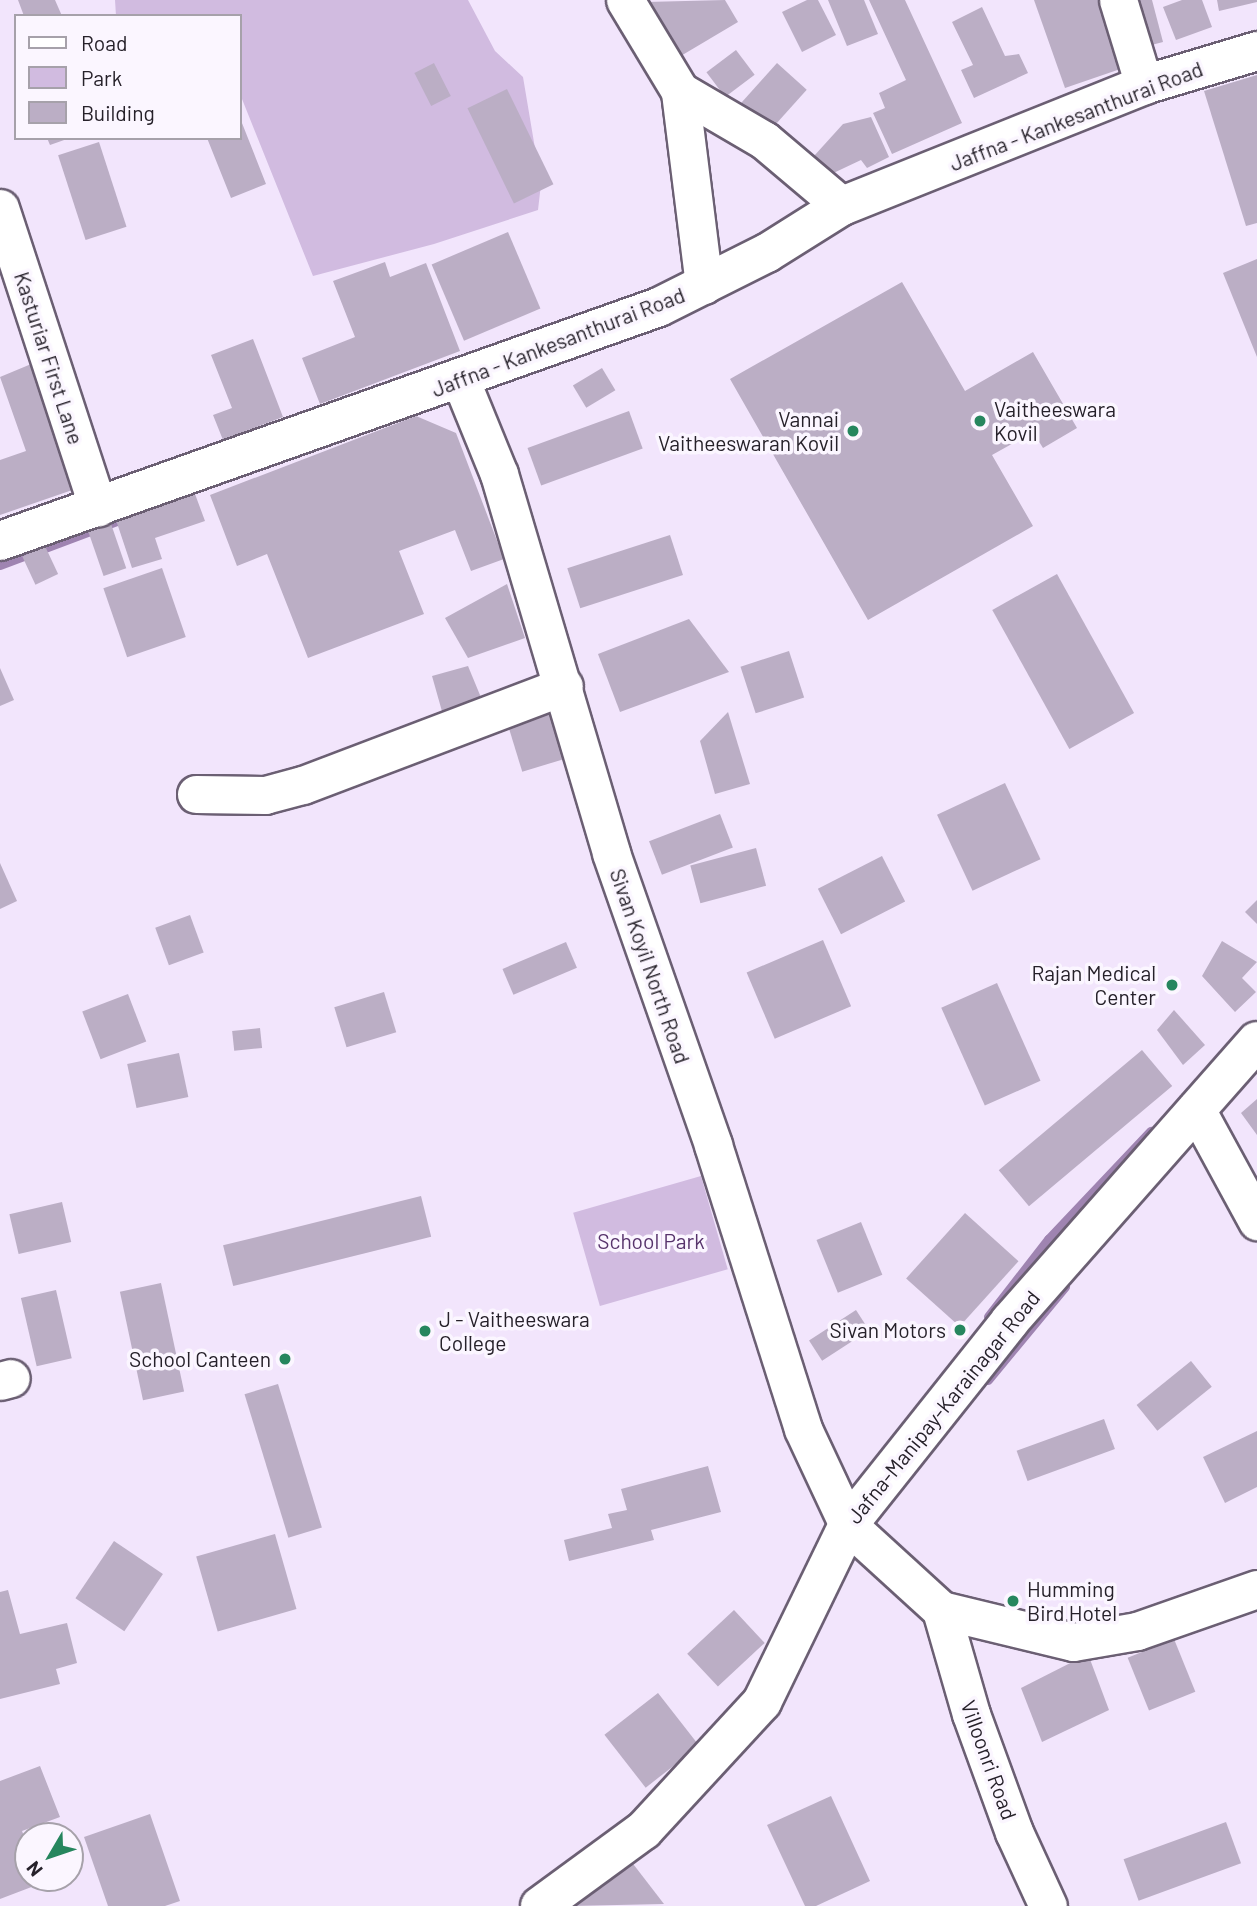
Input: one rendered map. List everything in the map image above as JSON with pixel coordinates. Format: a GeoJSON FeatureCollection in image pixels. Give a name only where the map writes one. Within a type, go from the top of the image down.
{"type":"FeatureCollection","features":[{"type":"Feature","properties":{"kind":"main road","name":"Jaffna - Kankesanthurai Road"},"geometry":{"type":"LineString","coordinates":[[0,541],[98,507],[465,391],[704,285],[842,206],[1144,85],[1257,51]]}},
{"type":"Feature","properties":{"kind":"main road","name":"Jafna-Manipay-Karainagar Road"},"geometry":{"type":"LineString","coordinates":[[540,1906],[644,1830],[762,1702],[848,1525],[1010,1321],[1257,1041]]}},
{"type":"Feature","properties":{"kind":"street"},"geometry":{"type":"LineString","coordinates":[[625,0],[680,91],[704,285]]}},
{"type":"Feature","properties":{"kind":"street"},"geometry":{"type":"LineString","coordinates":[[1118,0],[1144,85]]}},
{"type":"Feature","properties":{"kind":"street"},"geometry":{"type":"LineString","coordinates":[[680,91],[764,140],[842,206]]}},
{"type":"Feature","properties":{"kind":"street","name":"Kasturiar First Lane"},"geometry":{"type":"LineString","coordinates":[[0,208],[98,507]]}},
{"type":"Feature","properties":{"kind":"street","name":"Sivan Koyil North Road"},"geometry":{"type":"LineString","coordinates":[[465,391],[499,474],[611,852],[713,1145],[803,1429],[848,1525]]}},
{"type":"Feature","properties":{"kind":"street"},"geometry":{"type":"LineString","coordinates":[[196,794],[265,795],[303,785],[564,686]]}},
{"type":"Feature","properties":{"kind":"street"},"geometry":{"type":"LineString","coordinates":[[1196,1109],[1257,1221]]}},
{"type":"Feature","properties":{"kind":"street"},"geometry":{"type":"LineString","coordinates":[[848,1525],[941,1610],[1073,1642],[1138,1631],[1257,1589]]}},
{"type":"Feature","properties":{"kind":"street","name":"Villoonri Road"},"geometry":{"type":"LineString","coordinates":[[941,1610],[971,1714],[1014,1832],[1048,1906]]}},
{"type":"Feature","properties":{"kind":"green space"},"geometry":{"type":"Polygon","coordinates":[[[115,0],[468,0],[495,51],[523,77],[541,184],[538,210],[434,244],[313,276],[242,99],[242,14],[116,14],[115,0]]]}},
{"type":"Feature","properties":{"kind":"green space","name":"School Park"},"geometry":{"type":"Polygon","coordinates":[[[701,1176],[728,1269],[600,1306],[573,1213],[701,1176]]]}},
{"type":"Feature","properties":{"kind":"building"},"geometry":{"type":"Polygon","coordinates":[[[18,0],[55,0],[61,14],[23,14],[18,0]]]}},
{"type":"Feature","properties":{"kind":"building"},"geometry":{"type":"Polygon","coordinates":[[[725,0],[738,22],[679,57],[646,2],[725,0]]]}},
{"type":"Feature","properties":{"kind":"building"},"geometry":{"type":"Polygon","coordinates":[[[807,0],[818,0],[836,35],[802,52],[782,12],[807,0]]]}},
{"type":"Feature","properties":{"kind":"building"},"geometry":{"type":"Polygon","coordinates":[[[828,0],[864,0],[878,34],[847,46],[828,0]]]}},
{"type":"Feature","properties":{"kind":"building"},"geometry":{"type":"Polygon","coordinates":[[[869,0],[905,0],[962,123],[892,154],[873,113],[885,108],[879,93],[906,80],[869,0]]]}},
{"type":"Feature","properties":{"kind":"building"},"geometry":{"type":"Polygon","coordinates":[[[1034,0],[1109,0],[1132,65],[1065,88],[1034,0]]]}},
{"type":"Feature","properties":{"kind":"building"},"geometry":{"type":"Polygon","coordinates":[[[1127,0],[1152,0],[1163,42],[1140,48],[1127,0]]]}},
{"type":"Feature","properties":{"kind":"building"},"geometry":{"type":"Polygon","coordinates":[[[1182,0],[1202,0],[1212,27],[1176,40],[1163,7],[1182,0]]]}},
{"type":"Feature","properties":{"kind":"building"},"geometry":{"type":"Polygon","coordinates":[[[1217,0],[1257,0],[1257,2],[1219,11],[1217,0]]]}},
{"type":"Feature","properties":{"kind":"building"},"geometry":{"type":"Polygon","coordinates":[[[982,7],[1005,56],[1019,54],[1028,73],[974,98],[961,70],[973,65],[952,22],[982,7]]]}},
{"type":"Feature","properties":{"kind":"building"},"geometry":{"type":"Polygon","coordinates":[[[736,50],[755,75],[725,97],[706,72],[736,50]]]}},
{"type":"Feature","properties":{"kind":"building"},"geometry":{"type":"Polygon","coordinates":[[[434,63],[451,96],[431,106],[414,73],[434,63]]]}},
{"type":"Feature","properties":{"kind":"building"},"geometry":{"type":"Polygon","coordinates":[[[777,63],[807,90],[771,130],[741,103],[777,63]]]}},
{"type":"Feature","properties":{"kind":"building"},"geometry":{"type":"Polygon","coordinates":[[[1257,75],[1257,223],[1246,226],[1204,91],[1257,75]]]}},
{"type":"Feature","properties":{"kind":"building"},"geometry":{"type":"Polygon","coordinates":[[[507,89],[553,184],[514,204],[467,108],[507,89]]]}},
{"type":"Feature","properties":{"kind":"building"},"geometry":{"type":"Polygon","coordinates":[[[871,117],[889,157],[867,168],[861,160],[825,177],[814,156],[843,124],[871,117]]]}},
{"type":"Feature","properties":{"kind":"building"},"geometry":{"type":"Polygon","coordinates":[[[242,123],[266,184],[231,198],[208,140],[242,140],[242,123]]]}},
{"type":"Feature","properties":{"kind":"building"},"geometry":{"type":"Polygon","coordinates":[[[48,140],[64,140],[50,145],[48,140]]]}},
{"type":"Feature","properties":{"kind":"building"},"geometry":{"type":"Polygon","coordinates":[[[99,142],[127,227],[86,240],[58,155],[99,142]]]}},
{"type":"Feature","properties":{"kind":"building"},"geometry":{"type":"Polygon","coordinates":[[[508,232],[540,308],[464,341],[432,264],[508,232]]]}},
{"type":"Feature","properties":{"kind":"building"},"geometry":{"type":"Polygon","coordinates":[[[1257,259],[1257,357],[1223,273],[1257,259]]]}},
{"type":"Feature","properties":{"kind":"building"},"geometry":{"type":"Polygon","coordinates":[[[385,262],[390,277],[426,263],[460,351],[320,404],[302,358],[355,337],[333,281],[385,262]]]}},
{"type":"Feature","properties":{"kind":"building"},"geometry":{"type":"Polygon","coordinates":[[[902,282],[965,391],[1033,352],[1077,428],[1043,448],[1033,432],[992,455],[1033,526],[868,620],[730,379],[902,282]]]}},
{"type":"Feature","properties":{"kind":"building"},"geometry":{"type":"Polygon","coordinates":[[[253,339],[283,417],[223,440],[213,415],[232,408],[211,355],[253,339]]]}},
{"type":"Feature","properties":{"kind":"building"},"geometry":{"type":"Polygon","coordinates":[[[36,362],[81,487],[0,515],[0,460],[26,451],[0,377],[36,362]]]}},
{"type":"Feature","properties":{"kind":"building"},"geometry":{"type":"Polygon","coordinates":[[[602,368],[615,390],[586,408],[573,386],[602,368]]]}},
{"type":"Feature","properties":{"kind":"building"},"geometry":{"type":"Polygon","coordinates":[[[629,411],[643,449],[541,486],[528,448],[629,411]]]}},
{"type":"Feature","properties":{"kind":"building"},"geometry":{"type":"Polygon","coordinates":[[[416,416],[456,433],[504,559],[471,571],[455,530],[399,551],[424,614],[308,658],[267,554],[237,566],[210,495],[416,416]]]}},
{"type":"Feature","properties":{"kind":"building"},"geometry":{"type":"Polygon","coordinates":[[[195,494],[205,521],[155,538],[162,559],[132,568],[116,520],[195,494]]]}},
{"type":"Feature","properties":{"kind":"building"},"geometry":{"type":"Polygon","coordinates":[[[110,521],[126,568],[104,576],[87,529],[110,521]]]}},
{"type":"Feature","properties":{"kind":"building"},"geometry":{"type":"Polygon","coordinates":[[[670,535],[683,575],[580,608],[567,568],[670,535]]]}},
{"type":"Feature","properties":{"kind":"building"},"geometry":{"type":"Polygon","coordinates":[[[45,546],[58,574],[35,585],[22,557],[45,546]]]}},
{"type":"Feature","properties":{"kind":"building"},"geometry":{"type":"Polygon","coordinates":[[[162,568],[186,637],[127,657],[103,588],[162,568]]]}},
{"type":"Feature","properties":{"kind":"building"},"geometry":{"type":"Polygon","coordinates":[[[1057,574],[1134,713],[1069,749],[992,610],[1057,574]]]}},
{"type":"Feature","properties":{"kind":"building"},"geometry":{"type":"Polygon","coordinates":[[[507,584],[525,638],[468,658],[445,618],[507,584]]]}},
{"type":"Feature","properties":{"kind":"building"},"geometry":{"type":"Polygon","coordinates":[[[689,619],[729,672],[620,712],[598,654],[689,619]]]}},
{"type":"Feature","properties":{"kind":"building"},"geometry":{"type":"Polygon","coordinates":[[[789,651],[804,698],[756,713],[740,667],[789,651]]]}},
{"type":"Feature","properties":{"kind":"building"},"geometry":{"type":"Polygon","coordinates":[[[468,666],[487,712],[445,722],[432,676],[468,666]]]}},
{"type":"Feature","properties":{"kind":"building"},"geometry":{"type":"Polygon","coordinates":[[[0,668],[14,700],[0,706],[0,668]]]}},
{"type":"Feature","properties":{"kind":"building"},"geometry":{"type":"Polygon","coordinates":[[[557,711],[571,757],[522,772],[508,726],[557,711]]]}},
{"type":"Feature","properties":{"kind":"building"},"geometry":{"type":"Polygon","coordinates":[[[728,712],[750,784],[715,794],[700,741],[728,712]]]}},
{"type":"Feature","properties":{"kind":"building"},"geometry":{"type":"Polygon","coordinates":[[[1005,783],[1040,859],[973,891],[937,815],[1005,783]]]}},
{"type":"Feature","properties":{"kind":"building"},"geometry":{"type":"Polygon","coordinates":[[[720,814],[733,848],[662,875],[649,841],[720,814]]]}},
{"type":"Feature","properties":{"kind":"building"},"geometry":{"type":"Polygon","coordinates":[[[756,848],[766,886],[700,903],[690,866],[756,848]]]}},
{"type":"Feature","properties":{"kind":"building"},"geometry":{"type":"Polygon","coordinates":[[[882,856],[905,901],[841,934],[818,889],[882,856]]]}},
{"type":"Feature","properties":{"kind":"building"},"geometry":{"type":"Polygon","coordinates":[[[0,863],[17,901],[0,909],[0,863]]]}},
{"type":"Feature","properties":{"kind":"building"},"geometry":{"type":"Polygon","coordinates":[[[1257,900],[1257,924],[1245,912],[1257,900]]]}},
{"type":"Feature","properties":{"kind":"building"},"geometry":{"type":"Polygon","coordinates":[[[190,915],[204,953],[169,965],[155,928],[190,915]]]}},
{"type":"Feature","properties":{"kind":"building"},"geometry":{"type":"Polygon","coordinates":[[[823,940],[851,1006],[775,1039],[747,972],[823,940]]]}},
{"type":"Feature","properties":{"kind":"building"},"geometry":{"type":"Polygon","coordinates":[[[1222,941],[1257,962],[1242,978],[1256,992],[1235,1012],[1202,976],[1222,941]]]}},
{"type":"Feature","properties":{"kind":"building"},"geometry":{"type":"Polygon","coordinates":[[[566,942],[577,968],[513,995],[502,969],[566,942]]]}},
{"type":"Feature","properties":{"kind":"building"},"geometry":{"type":"Polygon","coordinates":[[[997,983],[1041,1081],[985,1106],[941,1008],[997,983]]]}},
{"type":"Feature","properties":{"kind":"building"},"geometry":{"type":"Polygon","coordinates":[[[384,992],[396,1032],[347,1047],[334,1007],[384,992]]]}},
{"type":"Feature","properties":{"kind":"building"},"geometry":{"type":"Polygon","coordinates":[[[128,994],[146,1042],[101,1059],[82,1012],[128,994]]]}},
{"type":"Feature","properties":{"kind":"building"},"geometry":{"type":"Polygon","coordinates":[[[1174,1010],[1205,1045],[1183,1065],[1157,1030],[1174,1010]]]}},
{"type":"Feature","properties":{"kind":"building"},"geometry":{"type":"Polygon","coordinates":[[[260,1028],[262,1048],[234,1051],[232,1031],[260,1028]]]}},
{"type":"Feature","properties":{"kind":"building"},"geometry":{"type":"Polygon","coordinates":[[[1142,1050],[1172,1086],[1029,1206],[999,1170],[1142,1050]]]}},
{"type":"Feature","properties":{"kind":"building"},"geometry":{"type":"Polygon","coordinates":[[[179,1053],[188,1097],[137,1108],[127,1064],[179,1053]]]}},
{"type":"Feature","properties":{"kind":"building"},"geometry":{"type":"Polygon","coordinates":[[[1257,1099],[1257,1135],[1241,1113],[1257,1099]]]}},
{"type":"Feature","properties":{"kind":"building"},"geometry":{"type":"Polygon","coordinates":[[[421,1196],[431,1237],[233,1286],[223,1245],[421,1196]]]}},
{"type":"Feature","properties":{"kind":"building"},"geometry":{"type":"Polygon","coordinates":[[[62,1202],[71,1242],[19,1254],[9,1214],[62,1202]]]}},
{"type":"Feature","properties":{"kind":"building"},"geometry":{"type":"Polygon","coordinates":[[[965,1213],[1019,1261],[960,1327],[906,1278],[965,1213]]]}},
{"type":"Feature","properties":{"kind":"building"},"geometry":{"type":"Polygon","coordinates":[[[861,1222],[882,1275],[838,1293],[816,1240],[861,1222]]]}},
{"type":"Feature","properties":{"kind":"building"},"geometry":{"type":"Polygon","coordinates":[[[161,1283],[184,1392],[143,1400],[120,1292],[161,1283]]]}},
{"type":"Feature","properties":{"kind":"building"},"geometry":{"type":"Polygon","coordinates":[[[56,1290],[72,1358],[37,1366],[21,1298],[56,1290]]]}},
{"type":"Feature","properties":{"kind":"building"},"geometry":{"type":"Polygon","coordinates":[[[856,1310],[869,1330],[822,1361],[809,1340],[856,1310]]]}},
{"type":"Feature","properties":{"kind":"building"},"geometry":{"type":"Polygon","coordinates":[[[1191,1361],[1212,1387],[1157,1431],[1137,1405],[1191,1361]]]}},
{"type":"Feature","properties":{"kind":"building"},"geometry":{"type":"Polygon","coordinates":[[[278,1384],[322,1527],[288,1538],[245,1394],[278,1384]]]}},
{"type":"Feature","properties":{"kind":"building"},"geometry":{"type":"Polygon","coordinates":[[[1104,1419],[1115,1449],[1028,1481],[1017,1451],[1104,1419]]]}},
{"type":"Feature","properties":{"kind":"building"},"geometry":{"type":"Polygon","coordinates":[[[1257,1431],[1257,1487],[1225,1503],[1203,1457],[1257,1431]]]}},
{"type":"Feature","properties":{"kind":"building"},"geometry":{"type":"Polygon","coordinates":[[[708,1466],[721,1512],[651,1530],[654,1540],[569,1561],[564,1540],[612,1528],[608,1514],[627,1510],[621,1489],[708,1466]]]}},
{"type":"Feature","properties":{"kind":"building"},"geometry":{"type":"Polygon","coordinates":[[[275,1534],[296,1609],[218,1632],[196,1557],[275,1534]]]}},
{"type":"Feature","properties":{"kind":"building"},"geometry":{"type":"Polygon","coordinates":[[[114,1541],[163,1574],[124,1631],[75,1598],[114,1541]]]}},
{"type":"Feature","properties":{"kind":"building"},"geometry":{"type":"Polygon","coordinates":[[[8,1590],[20,1634],[67,1623],[77,1663],[56,1669],[60,1684],[0,1699],[0,1592],[8,1590]]]}},
{"type":"Feature","properties":{"kind":"building"},"geometry":{"type":"Polygon","coordinates":[[[734,1610],[765,1643],[718,1687],[687,1654],[734,1610]]]}},
{"type":"Feature","properties":{"kind":"building"},"geometry":{"type":"Polygon","coordinates":[[[1174,1639],[1195,1692],[1149,1711],[1128,1658],[1174,1639]]]}},
{"type":"Feature","properties":{"kind":"building"},"geometry":{"type":"Polygon","coordinates":[[[1088,1654],[1109,1710],[1042,1742],[1021,1688],[1088,1654]]]}},
{"type":"Feature","properties":{"kind":"building"},"geometry":{"type":"Polygon","coordinates":[[[658,1693],[699,1746],[646,1788],[604,1735],[658,1693]]]}},
{"type":"Feature","properties":{"kind":"building"},"geometry":{"type":"Polygon","coordinates":[[[40,1766],[60,1817],[46,1822],[14,1822],[14,1892],[18,1892],[0,1899],[0,1781],[40,1766]]]}},
{"type":"Feature","properties":{"kind":"building"},"geometry":{"type":"Polygon","coordinates":[[[831,1796],[870,1881],[816,1906],[805,1906],[767,1825],[831,1796]]]}},
{"type":"Feature","properties":{"kind":"building"},"geometry":{"type":"Polygon","coordinates":[[[150,1814],[180,1901],[165,1906],[108,1906],[84,1837],[150,1814]]]}},
{"type":"Feature","properties":{"kind":"building"},"geometry":{"type":"Polygon","coordinates":[[[1226,1822],[1241,1863],[1139,1901],[1124,1859],[1226,1822]]]}},
{"type":"Feature","properties":{"kind":"building"},"geometry":{"type":"Polygon","coordinates":[[[627,1856],[664,1904],[570,1906],[627,1856]]]}},
{"type":"Feature","properties":{"kind":"waterway"},"geometry":{"type":"LineString","coordinates":[[0,565],[173,500]]}},
{"type":"Feature","properties":{"kind":"waterway"},"geometry":{"type":"LineString","coordinates":[[989,1317],[1049,1240],[1151,1132]]}},
{"type":"Feature","properties":{"kind":"waterway"},"geometry":{"type":"LineString","coordinates":[[988,1380],[1065,1287]]}},
{"type":"Feature","properties":{"kind":"place","name":"Vaitheeswara Kovil"},"geometry":{"type":"Point","coordinates":[980,421]}},
{"type":"Feature","properties":{"kind":"place","name":"Vannai Vaitheeswaran Kovil"},"geometry":{"type":"Point","coordinates":[853,431]}},
{"type":"Feature","properties":{"kind":"place","name":"Rajan Medical Center"},"geometry":{"type":"Point","coordinates":[1172,985]}},
{"type":"Feature","properties":{"kind":"place","name":"Sivan Motors"},"geometry":{"type":"Point","coordinates":[960,1330]}},
{"type":"Feature","properties":{"kind":"place","name":"J - Vaitheeswara College"},"geometry":{"type":"Point","coordinates":[425,1331]}},
{"type":"Feature","properties":{"kind":"place","name":"School Canteen"},"geometry":{"type":"Point","coordinates":[285,1359]}},
{"type":"Feature","properties":{"kind":"place","name":"Humming Bird Hotel"},"geometry":{"type":"Point","coordinates":[1013,1601]}}]}
